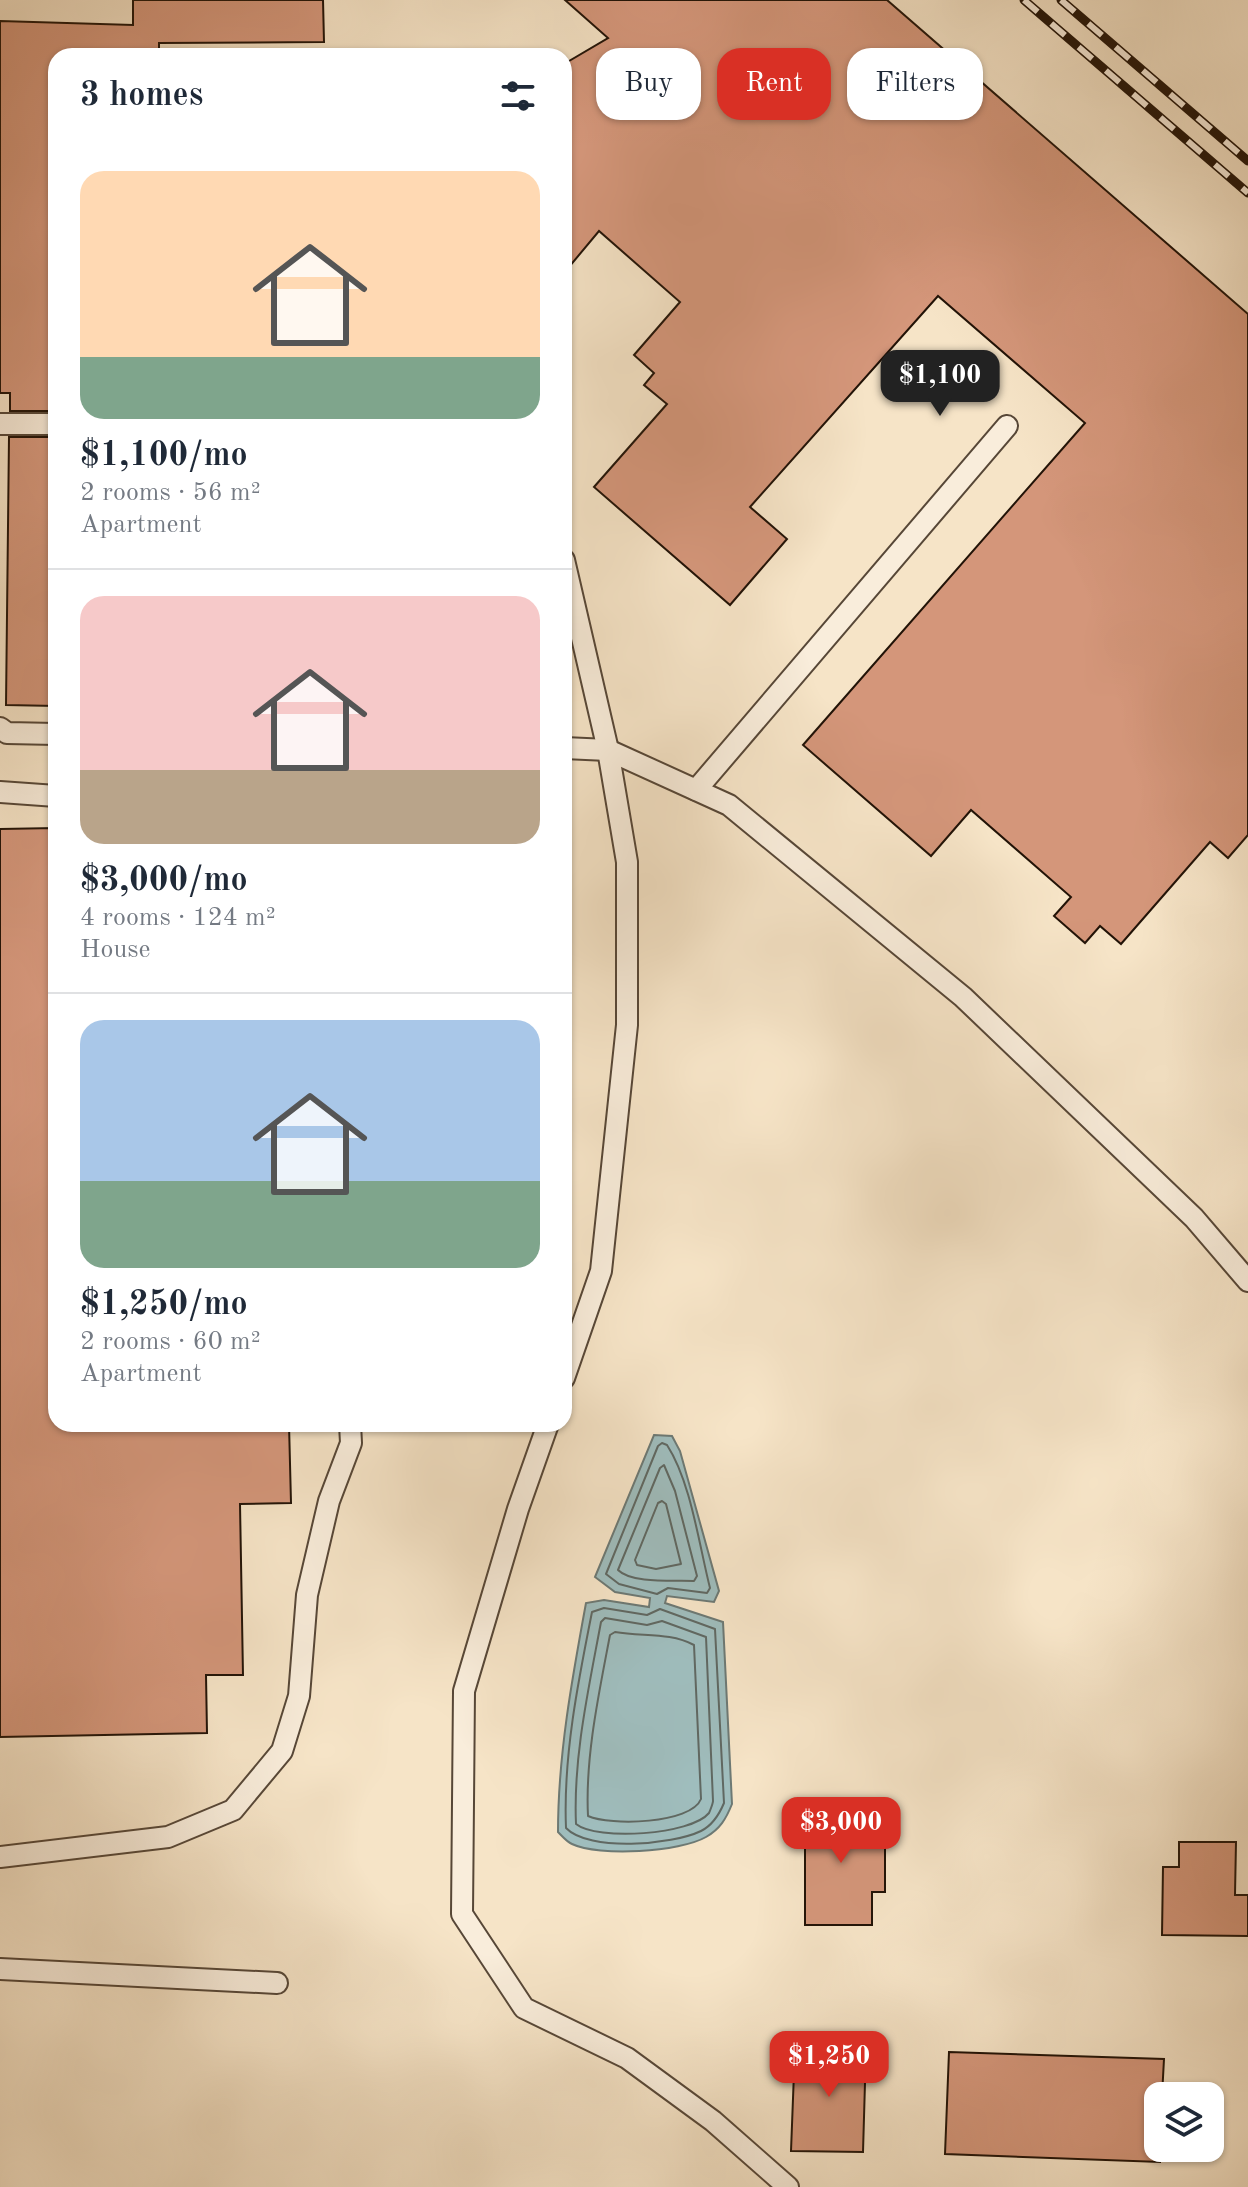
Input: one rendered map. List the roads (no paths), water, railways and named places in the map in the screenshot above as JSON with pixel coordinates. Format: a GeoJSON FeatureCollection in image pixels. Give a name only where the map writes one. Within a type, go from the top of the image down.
{"type":"FeatureCollection","features":[{"type":"Feature","properties":{"kind":"lane"},"geometry":{"type":"LineString","coordinates":[[0,424],[48,424]]}},
{"type":"Feature","properties":{"kind":"lane"},"geometry":{"type":"LineString","coordinates":[[696,790],[1007,426]]}},
{"type":"Feature","properties":{"kind":"lane"},"geometry":{"type":"LineString","coordinates":[[572,595],[608,750],[627,862],[627,1025],[601,1271],[572,1355]]}},
{"type":"Feature","properties":{"kind":"lane"},"geometry":{"type":"LineString","coordinates":[[0,728],[7,733],[48,734]]}},
{"type":"Feature","properties":{"kind":"lane"},"geometry":{"type":"LineString","coordinates":[[572,748],[608,750],[729,805],[963,997],[1194,1218],[1248,1281]]}},
{"type":"Feature","properties":{"kind":"lane"},"geometry":{"type":"LineString","coordinates":[[0,792],[48,795]]}},
{"type":"Feature","properties":{"kind":"lane"},"geometry":{"type":"LineString","coordinates":[[0,1857],[168,1837],[233,1810],[282,1751],[299,1696],[307,1595],[329,1501],[351,1443],[350,1432]]}},
{"type":"Feature","properties":{"kind":"lane"},"geometry":{"type":"LineString","coordinates":[[545,1432],[518,1509],[464,1691],[462,1914],[524,2008],[627,2058],[713,2121],[788,2187]]}},
{"type":"Feature","properties":{"kind":"lane"},"geometry":{"type":"LineString","coordinates":[[0,1969],[277,1983]]}},
{"type":"Feature","properties":{"kind":"water"},"geometry":{"type":"Polygon","coordinates":[[[654,1435],[672,1436],[680,1451],[719,1591],[714,1602],[667,1596],[665,1603],[723,1622],[732,1804],[719,1827],[694,1842],[639,1851],[584,1848],[572,1844],[558,1832],[560,1774],[576,1660],[586,1603],[604,1600],[649,1607],[650,1598],[615,1592],[595,1577],[654,1435]]]}},
{"type":"Feature","properties":{"kind":"railway"},"geometry":{"type":"LineString","coordinates":[[1024,0],[1248,193]]}},
{"type":"Feature","properties":{"kind":"railway"},"geometry":{"type":"LineString","coordinates":[[1061,0],[1248,161]]}}]}
